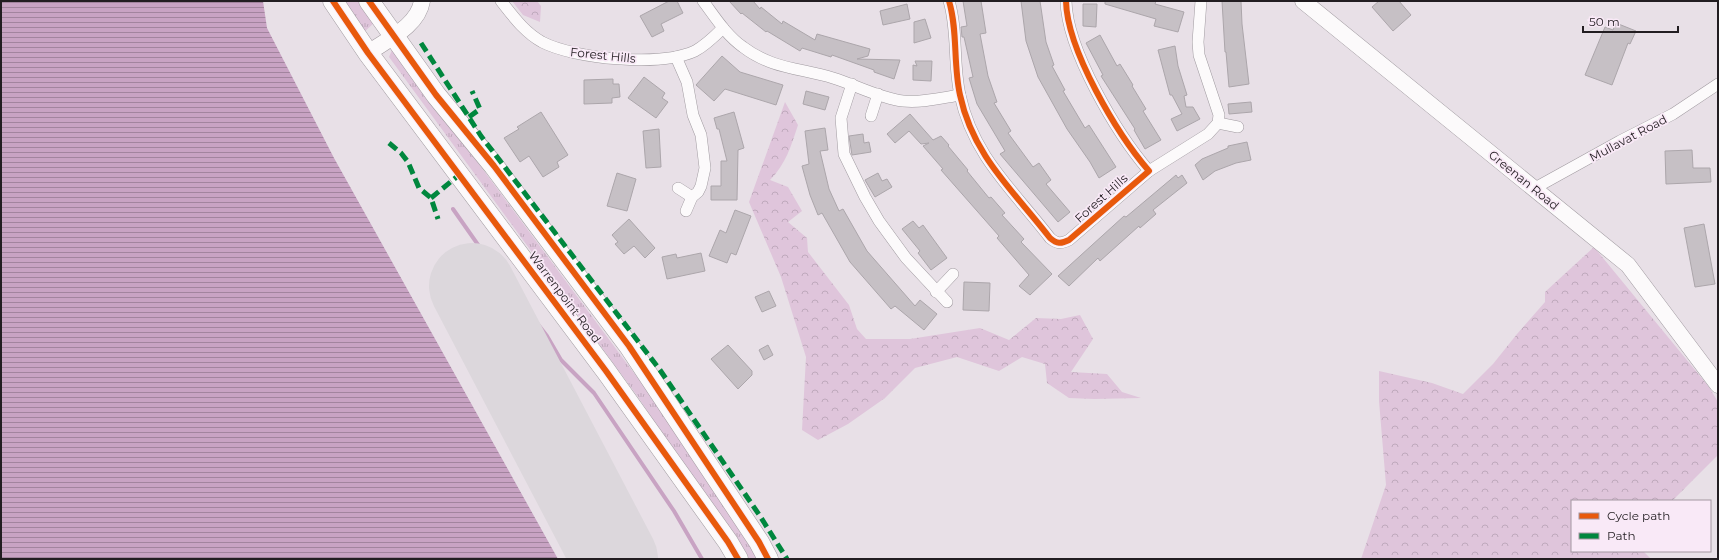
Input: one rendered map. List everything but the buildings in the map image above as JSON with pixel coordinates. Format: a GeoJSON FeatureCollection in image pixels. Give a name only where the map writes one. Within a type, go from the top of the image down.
{"type":"FeatureCollection","features":[{"type":"Feature","properties":{"kind":"highway","name":"Warrenpoint Road"},"geometry":{"type":"LineString","coordinates":[[333,1],[368,53],[606,371],[728,542],[738,559]]}},
{"type":"Feature","properties":{"kind":"highway","name":"Warrenpoint Road"},"geometry":{"type":"LineString","coordinates":[[369,1],[436,96],[494,166],[629,346],[759,542],[768,559]]}},
{"type":"Feature","properties":{"kind":"street"},"geometry":{"type":"LineString","coordinates":[[368,53],[411,24],[421,9],[422,1]]}},
{"type":"Feature","properties":{"kind":"street","name":"Forest Hills"},"geometry":{"type":"LineString","coordinates":[[501,1],[528,33],[541,41],[571,53],[637,59],[676,57],[704,46],[723,28]]}},
{"type":"Feature","properties":{"kind":"street"},"geometry":{"type":"LineString","coordinates":[[703,1],[723,28],[742,46],[768,62],[784,68],[833,78],[902,101],[915,101],[960,95],[956,68],[953,19],[949,1]]}},
{"type":"Feature","properties":{"kind":"street"},"geometry":{"type":"LineString","coordinates":[[1066,1],[1072,31],[1086,72],[1137,157],[1149,171]]}},
{"type":"Feature","properties":{"kind":"street"},"geometry":{"type":"LineString","coordinates":[[1202,1],[1199,49],[1218,115],[1218,123],[1238,127]]}},
{"type":"Feature","properties":{"kind":"street","name":"Greenan Road"},"geometry":{"type":"LineString","coordinates":[[1303,1],[1628,265],[1718,385]]}},
{"type":"Feature","properties":{"kind":"street"},"geometry":{"type":"LineString","coordinates":[[676,57],[687,82],[693,115],[701,135],[705,168],[701,186],[698,192],[692,197],[686,211]]}},
{"type":"Feature","properties":{"kind":"street"},"geometry":{"type":"LineString","coordinates":[[852,84],[841,118],[844,154],[865,197],[880,221],[906,258],[936,292],[947,302]]}},
{"type":"Feature","properties":{"kind":"street","name":"Mullavat Road"},"geometry":{"type":"LineString","coordinates":[[1535,188],[1620,141],[1673,114],[1718,84]]}},
{"type":"Feature","properties":{"kind":"street"},"geometry":{"type":"LineString","coordinates":[[871,116],[878,94]]}},
{"type":"Feature","properties":{"kind":"street","name":"Forest Hills"},"geometry":{"type":"LineString","coordinates":[[960,95],[968,126],[984,157],[1056,242],[1062,244],[1069,240],[1149,171],[1208,134],[1218,123]]}},
{"type":"Feature","properties":{"kind":"street"},"geometry":{"type":"LineString","coordinates":[[678,188],[692,197]]}},
{"type":"Feature","properties":{"kind":"street"},"geometry":{"type":"LineString","coordinates":[[936,292],[953,274]]}},
{"type":"Feature","properties":{"kind":"green space"},"geometry":{"type":"Polygon","coordinates":[[[343,1],[360,1],[374,23],[364,32],[343,1]]]}},
{"type":"Feature","properties":{"kind":"green space"},"geometry":{"type":"Polygon","coordinates":[[[512,1],[537,1],[541,6],[540,22],[523,15],[512,1]]]}},
{"type":"Feature","properties":{"kind":"green space"},"geometry":{"type":"Polygon","coordinates":[[[392,50],[450,125],[697,458],[760,559],[746,559],[638,397],[389,57],[392,50]]]}},
{"type":"Feature","properties":{"kind":"green space"},"geometry":{"type":"Polygon","coordinates":[[[785,102],[798,125],[784,161],[776,174],[770,180],[788,187],[802,211],[788,222],[807,238],[808,252],[849,305],[857,329],[866,339],[910,339],[980,328],[1009,340],[1036,318],[1061,319],[1080,315],[1093,339],[1071,372],[1107,374],[1122,392],[1141,398],[1069,398],[1047,383],[1045,364],[1022,357],[999,371],[957,357],[915,368],[885,398],[848,424],[818,440],[802,430],[806,357],[781,277],[749,202],[785,102]]]}},
{"type":"Feature","properties":{"kind":"green space"},"geometry":{"type":"Polygon","coordinates":[[[1594,247],[1709,387],[1718,402],[1718,455],[1673,500],[1571,500],[1571,552],[1644,552],[1651,559],[1361,559],[1386,485],[1379,401],[1379,371],[1432,383],[1463,394],[1493,364],[1545,302],[1545,292],[1594,247]]]}},
{"type":"Feature","properties":{"kind":"shaded area"},"geometry":{"type":"Polygon","coordinates":[[[1,1],[263,1],[267,28],[334,158],[558,559],[1,559],[1,1]]]}},
{"type":"Feature","properties":{"kind":"waterway"},"geometry":{"type":"LineString","coordinates":[[453,209],[495,269],[547,336],[561,360],[594,393],[674,511],[702,559]]}},
{"type":"Feature","properties":{"kind":"runway"},"geometry":{"type":"LineString","coordinates":[[472,286],[615,559]]}},
{"type":"Feature","properties":{"kind":"marked path"},"geometry":{"type":"LineString","coordinates":[[421,43],[481,136],[660,370],[760,516],[787,559]]}},
{"type":"Feature","properties":{"kind":"marked path"},"geometry":{"type":"LineString","coordinates":[[469,117],[480,109],[472,91]]}},
{"type":"Feature","properties":{"kind":"marked path"},"geometry":{"type":"LineString","coordinates":[[389,143],[401,153],[408,162],[419,188],[431,198],[438,219]]}},
{"type":"Feature","properties":{"kind":"marked path"},"geometry":{"type":"LineString","coordinates":[[431,198],[459,175]]}},
{"type":"Feature","properties":{"kind":"cycle path"},"geometry":{"type":"LineString","coordinates":[[333,1],[368,53],[606,371],[728,542],[738,559]]}},
{"type":"Feature","properties":{"kind":"cycle path"},"geometry":{"type":"LineString","coordinates":[[369,1],[436,95],[494,166],[629,346],[759,542],[768,559]]}},
{"type":"Feature","properties":{"kind":"cycle path"},"geometry":{"type":"LineString","coordinates":[[949,1],[954,24],[960,95],[966,117],[974,136],[984,154],[1009,188],[1050,238],[1059,243],[1069,240],[1149,171],[1136,155],[1109,114],[1084,67],[1075,43],[1069,21],[1066,1]]}}]}
